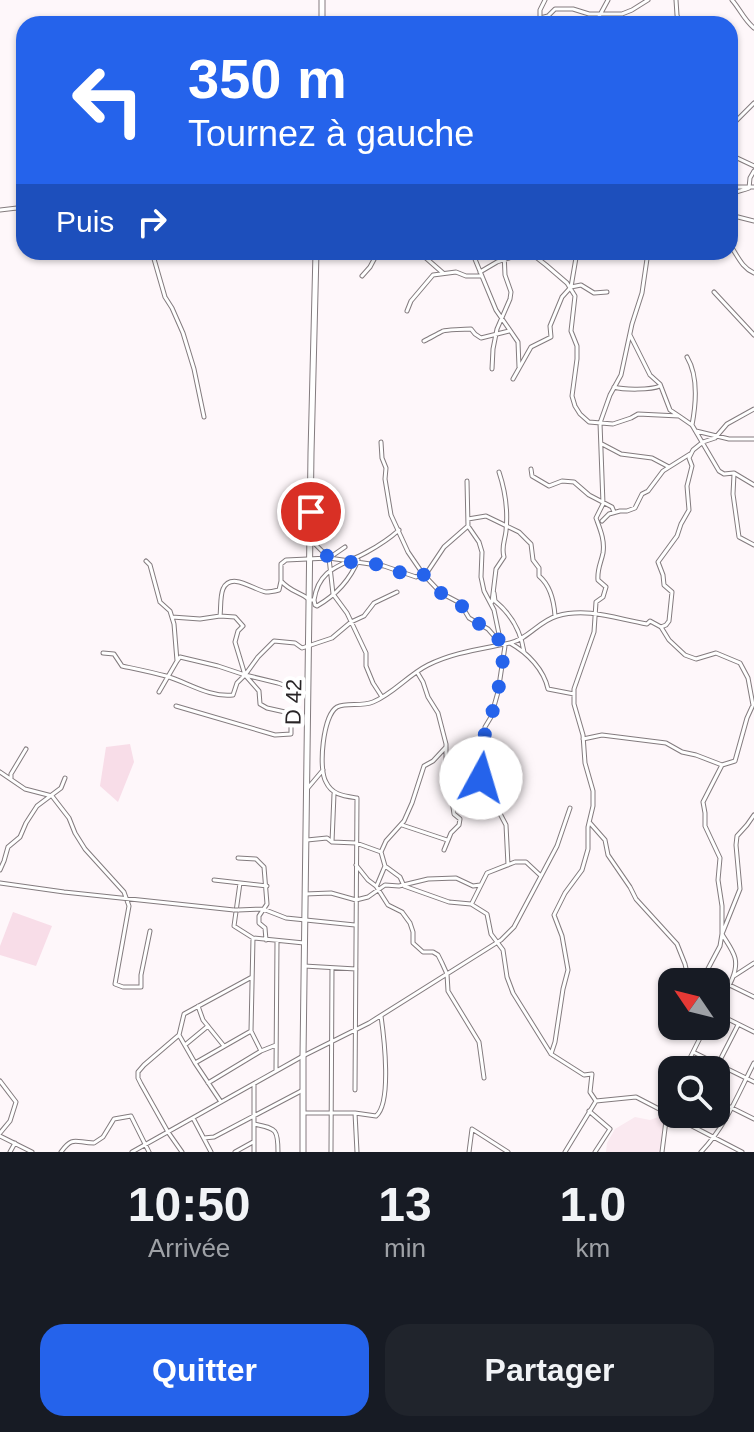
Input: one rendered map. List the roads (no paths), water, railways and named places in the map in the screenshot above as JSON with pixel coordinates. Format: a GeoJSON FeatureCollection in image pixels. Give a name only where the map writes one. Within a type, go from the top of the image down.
{"type":"FeatureCollection","features":[{"type":"Feature","properties":{"kind":"street"},"geometry":{"type":"LineString","coordinates":[[600,15],[608,0]]}},
{"type":"Feature","properties":{"kind":"street"},"geometry":{"type":"LineString","coordinates":[[548,16],[558,9],[573,9],[586,14],[626,14],[648,0]]}},
{"type":"Feature","properties":{"kind":"street"},"geometry":{"type":"LineString","coordinates":[[732,0],[754,28]]}},
{"type":"Feature","properties":{"kind":"street"},"geometry":{"type":"LineString","coordinates":[[738,119],[754,103]]}},
{"type":"Feature","properties":{"kind":"street"},"geometry":{"type":"LineString","coordinates":[[751,188],[750,178],[754,169]]}},
{"type":"Feature","properties":{"kind":"street"},"geometry":{"type":"LineString","coordinates":[[738,217],[754,221]]}},
{"type":"Feature","properties":{"kind":"street"},"geometry":{"type":"LineString","coordinates":[[738,259],[754,273]]}},
{"type":"Feature","properties":{"kind":"street"},"geometry":{"type":"LineString","coordinates":[[154,260],[165,297],[183,333],[204,417]]}},
{"type":"Feature","properties":{"kind":"street","name":"D 42"},"geometry":{"type":"LineString","coordinates":[[303,1152],[316,260]]}},
{"type":"Feature","properties":{"kind":"street"},"geometry":{"type":"LineString","coordinates":[[362,276],[374,260]]}},
{"type":"Feature","properties":{"kind":"street"},"geometry":{"type":"LineString","coordinates":[[428,260],[443,273]]}},
{"type":"Feature","properties":{"kind":"street"},"geometry":{"type":"LineString","coordinates":[[475,260],[501,319],[518,342],[519,367]]}},
{"type":"Feature","properties":{"kind":"street"},"geometry":{"type":"LineString","coordinates":[[540,260],[571,287],[575,299],[571,331],[577,354],[572,396],[585,419],[613,424],[638,414],[679,416]]}},
{"type":"Feature","properties":{"kind":"street"},"geometry":{"type":"LineString","coordinates":[[513,379],[531,347],[550,339],[550,324],[562,297],[571,287],[576,260]]}},
{"type":"Feature","properties":{"kind":"street"},"geometry":{"type":"LineString","coordinates":[[551,1054],[568,970],[562,936],[554,915],[582,870],[593,806],[593,791],[574,704],[574,689],[592,639],[596,602],[603,597],[606,587],[598,580],[597,570],[603,553],[602,531],[596,518],[603,504],[600,423],[621,375],[642,293],[647,260]]}},
{"type":"Feature","properties":{"kind":"street"},"geometry":{"type":"LineString","coordinates":[[407,311],[429,277],[456,272],[466,276],[481,274],[497,262],[504,261],[511,292],[493,349],[492,369]]}},
{"type":"Feature","properties":{"kind":"street"},"geometry":{"type":"LineString","coordinates":[[571,287],[581,285],[594,293],[607,292]]}},
{"type":"Feature","properties":{"kind":"street"},"geometry":{"type":"LineString","coordinates":[[714,292],[754,335]]}},
{"type":"Feature","properties":{"kind":"street"},"geometry":{"type":"LineString","coordinates":[[424,341],[449,330],[469,328],[481,338],[509,331]]}},
{"type":"Feature","properties":{"kind":"street"},"geometry":{"type":"LineString","coordinates":[[630,335],[650,375],[660,386],[670,410],[692,425],[719,471],[734,473],[754,485]]}},
{"type":"Feature","properties":{"kind":"street"},"geometry":{"type":"LineString","coordinates":[[687,357],[693,367],[696,410],[692,425]]}},
{"type":"Feature","properties":{"kind":"street"},"geometry":{"type":"LineString","coordinates":[[614,387],[652,390],[660,386]]}},
{"type":"Feature","properties":{"kind":"street"},"geometry":{"type":"LineString","coordinates":[[602,521],[614,512],[635,508],[642,494],[669,467],[716,436],[727,424],[754,409]]}},
{"type":"Feature","properties":{"kind":"street"},"geometry":{"type":"LineString","coordinates":[[696,431],[738,440],[754,439]]}},
{"type":"Feature","properties":{"kind":"street"},"geometry":{"type":"LineString","coordinates":[[381,442],[392,520],[423,574],[441,593],[460,603],[469,618],[495,637],[524,652],[546,679],[548,689],[574,694]]}},
{"type":"Feature","properties":{"kind":"street"},"geometry":{"type":"LineString","coordinates":[[601,443],[621,454],[652,458],[669,467]]}},
{"type":"Feature","properties":{"kind":"street"},"geometry":{"type":"LineString","coordinates":[[661,627],[669,621],[672,592],[664,585],[658,562],[677,536],[689,510],[687,486],[692,466],[691,453]]}},
{"type":"Feature","properties":{"kind":"street"},"geometry":{"type":"LineString","coordinates":[[531,469],[532,476],[545,485],[574,482],[589,495],[612,507],[614,512]]}},
{"type":"Feature","properties":{"kind":"street"},"geometry":{"type":"LineString","coordinates":[[492,605],[496,569],[504,557],[502,550],[506,534],[506,506],[499,472]]}},
{"type":"Feature","properties":{"kind":"street"},"geometry":{"type":"LineString","coordinates":[[734,473],[733,494],[739,537],[754,545]]}},
{"type":"Feature","properties":{"kind":"street"},"geometry":{"type":"LineString","coordinates":[[454,808],[463,792],[477,785],[481,778],[485,727],[498,692],[505,646],[500,639],[492,605],[484,591],[479,542],[468,526],[467,481]]}},
{"type":"Feature","properties":{"kind":"street"},"geometry":{"type":"LineString","coordinates":[[468,519],[486,516],[519,532],[531,544],[539,576],[553,596],[555,616]]}},
{"type":"Feature","properties":{"kind":"street"},"geometry":{"type":"LineString","coordinates":[[220,616],[223,589],[228,583],[233,581],[266,592],[279,590],[281,564],[286,560],[329,558],[396,569],[416,577],[423,574],[444,547],[468,526]]}},
{"type":"Feature","properties":{"kind":"street"},"geometry":{"type":"LineString","coordinates":[[312,600],[316,587],[329,569],[370,551],[399,530]]}},
{"type":"Feature","properties":{"kind":"street"},"geometry":{"type":"LineString","coordinates":[[311,540],[329,558],[333,594],[347,613],[366,653],[366,666],[382,697]]}},
{"type":"Feature","properties":{"kind":"street"},"geometry":{"type":"LineString","coordinates":[[329,558],[345,547]]}},
{"type":"Feature","properties":{"kind":"street"},"geometry":{"type":"LineString","coordinates":[[281,581],[317,606],[347,582],[359,556]]}},
{"type":"Feature","properties":{"kind":"street"},"geometry":{"type":"LineString","coordinates":[[146,561],[150,565],[160,602],[172,617],[177,661]]}},
{"type":"Feature","properties":{"kind":"street"},"geometry":{"type":"LineString","coordinates":[[493,589],[495,601],[508,612],[524,652]]}},
{"type":"Feature","properties":{"kind":"street"},"geometry":{"type":"LineString","coordinates":[[103,653],[114,654],[122,666],[168,676],[226,696],[233,695],[237,683],[274,641],[295,643],[302,648],[332,638],[351,622],[364,616],[374,603],[397,592]]}},
{"type":"Feature","properties":{"kind":"street"},"geometry":{"type":"LineString","coordinates":[[355,1090],[357,798],[340,796],[327,785],[322,753],[332,711],[338,707],[373,702],[437,661],[468,650],[520,640],[555,616],[595,612],[647,624],[650,621],[661,627],[685,655],[696,659],[716,653],[740,663],[748,678],[754,704],[735,761],[722,765],[682,752],[666,743],[602,735],[583,739]]}},
{"type":"Feature","properties":{"kind":"street"},"geometry":{"type":"LineString","coordinates":[[172,617],[235,617],[243,626],[235,642],[245,675],[259,691],[260,704],[285,712],[291,723],[291,734],[275,735],[176,706]]}},
{"type":"Feature","properties":{"kind":"street"},"geometry":{"type":"LineString","coordinates":[[159,692],[180,657],[309,694]]}},
{"type":"Feature","properties":{"kind":"street"},"geometry":{"type":"LineString","coordinates":[[417,672],[438,713],[446,747],[454,814],[460,819],[444,850]]}},
{"type":"Feature","properties":{"kind":"street"},"geometry":{"type":"LineString","coordinates":[[377,888],[385,866],[381,852],[386,841],[402,825],[424,766],[446,747]]}},
{"type":"Feature","properties":{"kind":"street"},"geometry":{"type":"LineString","coordinates":[[11,779],[26,749]]}},
{"type":"Feature","properties":{"kind":"street"},"geometry":{"type":"LineString","coordinates":[[484,759],[490,767],[496,806],[506,825],[508,865]]}},
{"type":"Feature","properties":{"kind":"street"},"geometry":{"type":"LineString","coordinates":[[709,968],[720,946],[722,906],[718,880],[720,858],[705,826],[703,802],[722,765]]}},
{"type":"Feature","properties":{"kind":"street"},"geometry":{"type":"LineString","coordinates":[[307,789],[323,770]]}},
{"type":"Feature","properties":{"kind":"street"},"geometry":{"type":"LineString","coordinates":[[0,772],[25,789],[52,796],[69,818],[83,846],[124,892],[129,906],[115,984],[141,987],[150,931]]}},
{"type":"Feature","properties":{"kind":"street"},"geometry":{"type":"LineString","coordinates":[[0,870],[8,847],[20,837],[37,806],[62,786],[65,778]]}},
{"type":"Feature","properties":{"kind":"street"},"geometry":{"type":"LineString","coordinates":[[332,842],[334,792]]}},
{"type":"Feature","properties":{"kind":"street"},"geometry":{"type":"LineString","coordinates":[[132,1152],[381,1016],[498,943],[514,927],[557,846],[570,808]]}},
{"type":"Feature","properties":{"kind":"street"},"geometry":{"type":"LineString","coordinates":[[722,934],[740,889],[737,836],[754,815]]}},
{"type":"Feature","properties":{"kind":"street"},"geometry":{"type":"LineString","coordinates":[[590,823],[605,840],[608,855],[636,899],[677,944],[686,968]]}},
{"type":"Feature","properties":{"kind":"street"},"geometry":{"type":"LineString","coordinates":[[402,825],[447,840]]}},
{"type":"Feature","properties":{"kind":"street"},"geometry":{"type":"LineString","coordinates":[[307,840],[327,838],[332,842],[356,843],[381,852]]}},
{"type":"Feature","properties":{"kind":"street"},"geometry":{"type":"LineString","coordinates":[[238,858],[256,859],[264,867],[267,904],[259,916],[259,923],[265,928],[266,940]]}},
{"type":"Feature","properties":{"kind":"street"},"geometry":{"type":"LineString","coordinates":[[471,904],[487,873],[515,862],[526,862],[541,876]]}},
{"type":"Feature","properties":{"kind":"street"},"geometry":{"type":"LineString","coordinates":[[356,865],[388,905],[402,912],[410,923],[413,943],[423,952],[438,955],[447,974],[448,991],[479,1042],[484,1078]]}},
{"type":"Feature","properties":{"kind":"street"},"geometry":{"type":"LineString","coordinates":[[385,866],[400,877],[404,886],[449,902],[471,904],[487,914],[491,934],[503,950],[513,993],[551,1054],[584,1075],[592,1074],[590,1092],[596,1101]]}},
{"type":"Feature","properties":{"kind":"street"},"geometry":{"type":"LineString","coordinates":[[305,894],[331,893],[356,900],[368,897],[385,885],[399,886],[428,879],[456,878],[473,886],[480,885]]}},
{"type":"Feature","properties":{"kind":"street"},"geometry":{"type":"LineString","coordinates":[[214,880],[267,886]]}},
{"type":"Feature","properties":{"kind":"street"},"geometry":{"type":"LineString","coordinates":[[0,883],[243,912],[263,909],[286,918],[355,925]]}},
{"type":"Feature","properties":{"kind":"street"},"geometry":{"type":"LineString","coordinates":[[240,883],[234,926],[253,938],[304,943]]}},
{"type":"Feature","properties":{"kind":"street"},"geometry":{"type":"LineString","coordinates":[[722,934],[735,956],[734,976]]}},
{"type":"Feature","properties":{"kind":"street"},"geometry":{"type":"LineString","coordinates":[[253,938],[251,1031],[261,1051]]}},
{"type":"Feature","properties":{"kind":"street"},"geometry":{"type":"LineString","coordinates":[[276,1072],[277,942]]}},
{"type":"Feature","properties":{"kind":"street"},"geometry":{"type":"LineString","coordinates":[[730,981],[754,963]]}},
{"type":"Feature","properties":{"kind":"street"},"geometry":{"type":"LineString","coordinates":[[304,966],[356,969]]}},
{"type":"Feature","properties":{"kind":"street"},"geometry":{"type":"LineString","coordinates":[[331,1152],[332,968]]}},
{"type":"Feature","properties":{"kind":"street"},"geometry":{"type":"LineString","coordinates":[[182,1152],[138,1078],[138,1072],[179,1035],[184,1014],[252,977]]}},
{"type":"Feature","properties":{"kind":"street"},"geometry":{"type":"LineString","coordinates":[[730,985],[754,997]]}},
{"type":"Feature","properties":{"kind":"street"},"geometry":{"type":"LineString","coordinates":[[198,1006],[203,1020],[224,1046]]}},
{"type":"Feature","properties":{"kind":"street"},"geometry":{"type":"LineString","coordinates":[[302,1113],[376,1116],[383,1109],[385,1049],[381,1016]]}},
{"type":"Feature","properties":{"kind":"street"},"geometry":{"type":"LineString","coordinates":[[730,1021],[754,1032]]}},
{"type":"Feature","properties":{"kind":"street"},"geometry":{"type":"LineString","coordinates":[[722,1056],[738,1025]]}},
{"type":"Feature","properties":{"kind":"street"},"geometry":{"type":"LineString","coordinates":[[185,1045],[208,1026]]}},
{"type":"Feature","properties":{"kind":"street"},"geometry":{"type":"LineString","coordinates":[[195,1063],[251,1031]]}},
{"type":"Feature","properties":{"kind":"street"},"geometry":{"type":"LineString","coordinates":[[179,1035],[221,1102]]}},
{"type":"Feature","properties":{"kind":"street"},"geometry":{"type":"LineString","coordinates":[[691,1056],[699,1040]]}},
{"type":"Feature","properties":{"kind":"street"},"geometry":{"type":"LineString","coordinates":[[208,1083],[276,1045]]}},
{"type":"Feature","properties":{"kind":"street"},"geometry":{"type":"LineString","coordinates":[[693,1052],[701,1056]]}},
{"type":"Feature","properties":{"kind":"street"},"geometry":{"type":"LineString","coordinates":[[701,1152],[733,1109],[754,1063]]}},
{"type":"Feature","properties":{"kind":"street"},"geometry":{"type":"LineString","coordinates":[[730,1070],[754,1082]]}},
{"type":"Feature","properties":{"kind":"street"},"geometry":{"type":"LineString","coordinates":[[0,1081],[16,1102],[10,1121],[0,1134],[32,1152]]}},
{"type":"Feature","properties":{"kind":"street"},"geometry":{"type":"LineString","coordinates":[[254,1085],[254,1152]]}},
{"type":"Feature","properties":{"kind":"street"},"geometry":{"type":"LineString","coordinates":[[204,1138],[214,1137],[303,1090]]}},
{"type":"Feature","properties":{"kind":"street"},"geometry":{"type":"LineString","coordinates":[[565,1152],[596,1101],[636,1097],[658,1109]]}},
{"type":"Feature","properties":{"kind":"street"},"geometry":{"type":"LineString","coordinates":[[730,1107],[754,1119]]}},
{"type":"Feature","properties":{"kind":"street"},"geometry":{"type":"LineString","coordinates":[[589,1111],[610,1129],[595,1152]]}},
{"type":"Feature","properties":{"kind":"street"},"geometry":{"type":"LineString","coordinates":[[355,1113],[357,1152]]}},
{"type":"Feature","properties":{"kind":"street"},"geometry":{"type":"LineString","coordinates":[[61,1152],[75,1140],[94,1143],[103,1137],[114,1119],[131,1116],[149,1152]]}},
{"type":"Feature","properties":{"kind":"street"},"geometry":{"type":"LineString","coordinates":[[193,1118],[211,1152]]}},
{"type":"Feature","properties":{"kind":"street"},"geometry":{"type":"LineString","coordinates":[[254,1124],[272,1128],[276,1133],[278,1152]]}},
{"type":"Feature","properties":{"kind":"street"},"geometry":{"type":"LineString","coordinates":[[662,1152],[664,1128]]}},
{"type":"Feature","properties":{"kind":"street"},"geometry":{"type":"LineString","coordinates":[[697,1128],[742,1152]]}},
{"type":"Feature","properties":{"kind":"street"},"geometry":{"type":"LineString","coordinates":[[469,1152],[472,1129],[508,1152]]}},
{"type":"Feature","properties":{"kind":"street"},"geometry":{"type":"LineString","coordinates":[[235,1152],[253,1142]]}},
{"type":"Feature","properties":{"kind":"street"},"geometry":{"type":"LineString","coordinates":[[10,1152],[15,1143]]}}]}
